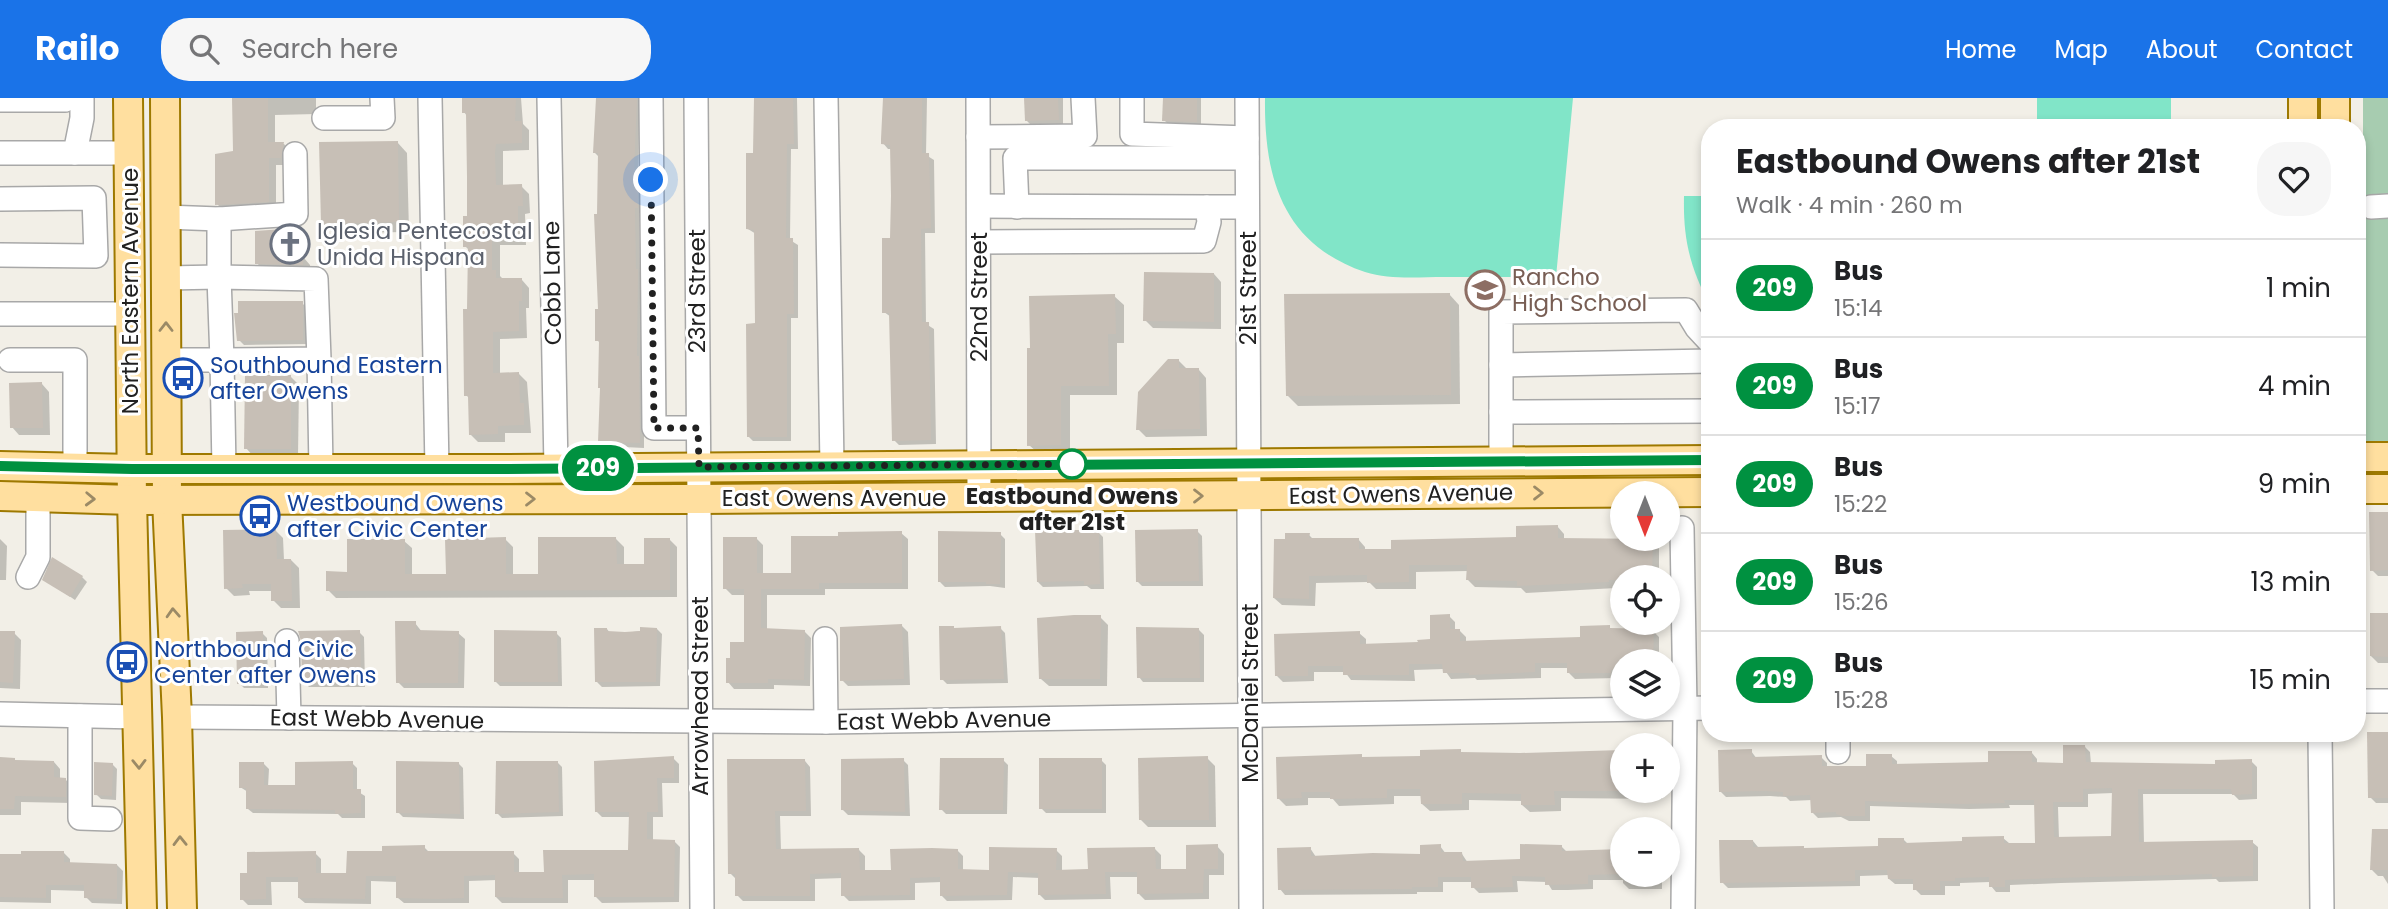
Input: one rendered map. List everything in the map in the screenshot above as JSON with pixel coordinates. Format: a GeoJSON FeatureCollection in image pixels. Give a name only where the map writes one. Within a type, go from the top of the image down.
{"type":"FeatureCollection","features":[{"type":"Feature","properties":{"kind":"main road","name":"North Eastern Avenue"},"geometry":{"type":"LineString","coordinates":[[128,98],[132,485],[142,909]]}},
{"type":"Feature","properties":{"kind":"main road","name":"North Eastern Avenue"},"geometry":{"type":"LineString","coordinates":[[165,98],[167,484],[182,909]]}},
{"type":"Feature","properties":{"kind":"main road"},"geometry":{"type":"LineString","coordinates":[[2303,98],[2303,119]]}},
{"type":"Feature","properties":{"kind":"main road"},"geometry":{"type":"LineString","coordinates":[[2335,98],[2335,119]]}},
{"type":"Feature","properties":{"kind":"main road"},"geometry":{"type":"LineString","coordinates":[[2366,457],[2388,457]]}},
{"type":"Feature","properties":{"kind":"main road","name":"East Owens Avenue"},"geometry":{"type":"LineString","coordinates":[[0,496],[38,497],[132,485],[167,484],[699,484],[979,497],[1501,460],[1701,460]]}},
{"type":"Feature","properties":{"kind":"main road"},"geometry":{"type":"LineString","coordinates":[[1471,493],[1501,460]]}},
{"type":"Feature","properties":{"kind":"main road","name":"East Owens Avenue"},"geometry":{"type":"LineString","coordinates":[[167,484],[224,469],[556,468],[699,484],[832,466],[979,464],[1471,493],[1701,492]]}},
{"type":"Feature","properties":{"kind":"main road","name":"East Owens Avenue"},"geometry":{"type":"LineString","coordinates":[[0,466],[75,467],[132,485]]}},
{"type":"Feature","properties":{"kind":"main road"},"geometry":{"type":"LineString","coordinates":[[2366,489],[2388,489]]}},
{"type":"Feature","properties":{"kind":"street"},"geometry":{"type":"LineString","coordinates":[[0,100],[65,98]]}},
{"type":"Feature","properties":{"kind":"street"},"geometry":{"type":"LineString","coordinates":[[75,153],[82,118],[82,98]]}},
{"type":"Feature","properties":{"kind":"street"},"geometry":{"type":"LineString","coordinates":[[324,118],[383,118],[382,98]]}},
{"type":"Feature","properties":{"kind":"street"},"geometry":{"type":"LineString","coordinates":[[430,98],[437,469]]}},
{"type":"Feature","properties":{"kind":"street","name":"Cobb Lane"},"geometry":{"type":"LineString","coordinates":[[549,98],[556,468]]}},
{"type":"Feature","properties":{"kind":"street"},"geometry":{"type":"LineString","coordinates":[[651,98],[654,428],[698,428]]}},
{"type":"Feature","properties":{"kind":"street","name":"23rd Street"},"geometry":{"type":"LineString","coordinates":[[696,98],[699,484]]}},
{"type":"Feature","properties":{"kind":"street"},"geometry":{"type":"LineString","coordinates":[[826,98],[832,466]]}},
{"type":"Feature","properties":{"kind":"street","name":"22nd Street"},"geometry":{"type":"LineString","coordinates":[[978,98],[979,497]]}},
{"type":"Feature","properties":{"kind":"street"},"geometry":{"type":"LineString","coordinates":[[978,137],[1084,136],[1083,98]]}},
{"type":"Feature","properties":{"kind":"street"},"geometry":{"type":"LineString","coordinates":[[1132,98],[1132,134],[1247,148]]}},
{"type":"Feature","properties":{"kind":"street","name":"21st Street"},"geometry":{"type":"LineString","coordinates":[[1247,98],[1249,479]]}},
{"type":"Feature","properties":{"kind":"street"},"geometry":{"type":"LineString","coordinates":[[1017,207],[1016,158],[1247,148]]}},
{"type":"Feature","properties":{"kind":"street"},"geometry":{"type":"LineString","coordinates":[[0,153],[129,153]]}},
{"type":"Feature","properties":{"kind":"street"},"geometry":{"type":"LineString","coordinates":[[165,217],[219,219],[296,214],[295,154]]}},
{"type":"Feature","properties":{"kind":"street"},"geometry":{"type":"LineString","coordinates":[[0,199],[94,198],[96,256],[0,255]]}},
{"type":"Feature","properties":{"kind":"street"},"geometry":{"type":"LineString","coordinates":[[979,206],[1247,207]]}},
{"type":"Feature","properties":{"kind":"street"},"geometry":{"type":"LineString","coordinates":[[979,242],[1204,241],[1209,222],[1206,207]]}},
{"type":"Feature","properties":{"kind":"street"},"geometry":{"type":"LineString","coordinates":[[219,219],[224,469]]}},
{"type":"Feature","properties":{"kind":"street"},"geometry":{"type":"LineString","coordinates":[[166,278],[316,279],[321,469]]}},
{"type":"Feature","properties":{"kind":"street"},"geometry":{"type":"LineString","coordinates":[[1501,460],[1501,312],[1686,310],[1701,332]]}},
{"type":"Feature","properties":{"kind":"street"},"geometry":{"type":"LineString","coordinates":[[0,314],[131,314]]}},
{"type":"Feature","properties":{"kind":"street"},"geometry":{"type":"LineString","coordinates":[[10,359],[75,360],[75,467]]}},
{"type":"Feature","properties":{"kind":"street"},"geometry":{"type":"LineString","coordinates":[[166,359],[319,359]]}},
{"type":"Feature","properties":{"kind":"street"},"geometry":{"type":"LineString","coordinates":[[1501,365],[1701,361]]}},
{"type":"Feature","properties":{"kind":"street"},"geometry":{"type":"LineString","coordinates":[[1501,412],[1701,411]]}},
{"type":"Feature","properties":{"kind":"street","name":"McDaniel Street"},"geometry":{"type":"LineString","coordinates":[[1249,479],[1251,909]]}},
{"type":"Feature","properties":{"kind":"street","name":"Arrowhead Street"},"geometry":{"type":"LineString","coordinates":[[699,484],[702,909]]}},
{"type":"Feature","properties":{"kind":"street"},"geometry":{"type":"LineString","coordinates":[[28,578],[37,557],[38,497]]}},
{"type":"Feature","properties":{"kind":"street"},"geometry":{"type":"LineString","coordinates":[[1682,528],[1685,708],[1683,909]]}},
{"type":"Feature","properties":{"kind":"street"},"geometry":{"type":"LineString","coordinates":[[825,639],[826,722]]}},
{"type":"Feature","properties":{"kind":"street"},"geometry":{"type":"LineString","coordinates":[[287,641],[289,718]]}},
{"type":"Feature","properties":{"kind":"street"},"geometry":{"type":"LineString","coordinates":[[2366,701],[2388,701]]}},
{"type":"Feature","properties":{"kind":"street","name":"East Webb Avenue"},"geometry":{"type":"LineString","coordinates":[[177,717],[826,722],[1701,708]]}},
{"type":"Feature","properties":{"kind":"street"},"geometry":{"type":"LineString","coordinates":[[0,714],[138,717]]}},
{"type":"Feature","properties":{"kind":"street"},"geometry":{"type":"LineString","coordinates":[[80,716],[80,818],[110,819]]}},
{"type":"Feature","properties":{"kind":"street"},"geometry":{"type":"LineString","coordinates":[[2320,742],[2322,909]]}},
{"type":"Feature","properties":{"kind":"green space"},"geometry":{"type":"Polygon","coordinates":[[[1265,98],[1573,98],[1556,277],[1394,277],[1375,275],[1337,260],[1314,244],[1297,225],[1284,204],[1274,180],[1269,155],[1265,98]]]}},
{"type":"Feature","properties":{"kind":"green space"},"geometry":{"type":"Polygon","coordinates":[[[2037,98],[2171,98],[2171,119],[2037,119],[2037,98]]]}},
{"type":"Feature","properties":{"kind":"green space"},"geometry":{"type":"Polygon","coordinates":[[[2363,98],[2388,98],[2388,450],[2366,450],[2366,119],[2363,119],[2363,98]]]}},
{"type":"Feature","properties":{"kind":"green space"},"geometry":{"type":"Polygon","coordinates":[[[1684,196],[1701,196],[1701,287],[1689,253],[1684,196]]]}},
{"type":"Feature","properties":{"kind":"building"},"geometry":{"type":"Polygon","coordinates":[[[232,98],[268,98],[268,142],[284,142],[281,158],[269,158],[269,202],[215,205],[215,154],[233,151],[232,98]]]}},
{"type":"Feature","properties":{"kind":"building"},"geometry":{"type":"Polygon","coordinates":[[[462,98],[516,98],[515,121],[522,121],[522,143],[496,144],[496,185],[522,184],[523,206],[518,206],[518,238],[492,238],[492,270],[496,270],[496,278],[522,278],[519,331],[493,332],[493,373],[519,372],[524,425],[498,426],[498,434],[469,435],[468,396],[464,396],[463,309],[467,309],[468,247],[463,247],[463,216],[467,216],[467,177],[466,113],[462,113],[462,98]]]}},
{"type":"Feature","properties":{"kind":"building"},"geometry":{"type":"Polygon","coordinates":[[[596,98],[637,98],[634,176],[638,176],[638,208],[635,208],[640,443],[598,442],[600,388],[599,341],[595,341],[595,309],[598,309],[594,214],[597,214],[598,153],[593,153],[596,98]]]}},
{"type":"Feature","properties":{"kind":"building"},"geometry":{"type":"Polygon","coordinates":[[[754,98],[793,98],[794,144],[787,144],[786,238],[793,238],[794,314],[787,314],[787,437],[747,437],[746,324],[755,323],[754,230],[746,229],[746,153],[753,153],[754,98]]]}},
{"type":"Feature","properties":{"kind":"building"},"geometry":{"type":"Polygon","coordinates":[[[883,98],[922,98],[922,153],[929,153],[931,228],[921,229],[922,322],[929,322],[931,440],[892,441],[889,313],[882,313],[882,238],[890,238],[891,196],[890,145],[881,144],[883,98]]]}},
{"type":"Feature","properties":{"kind":"building"},"geometry":{"type":"Polygon","coordinates":[[[1024,98],[1058,98],[1059,120],[1025,121],[1024,98]]]}},
{"type":"Feature","properties":{"kind":"building"},"geometry":{"type":"Polygon","coordinates":[[[1163,98],[1197,98],[1197,122],[1162,121],[1163,98]]]}},
{"type":"Feature","properties":{"kind":"building"},"geometry":{"type":"Polygon","coordinates":[[[398,141],[399,222],[321,224],[319,142],[398,141]]]}},
{"type":"Feature","properties":{"kind":"building"},"geometry":{"type":"Polygon","coordinates":[[[297,228],[296,255],[303,255],[303,265],[255,264],[255,231],[297,228]]]}},
{"type":"Feature","properties":{"kind":"building"},"geometry":{"type":"Polygon","coordinates":[[[1144,272],[1214,273],[1214,322],[1143,321],[1144,272]]]}},
{"type":"Feature","properties":{"kind":"building"},"geometry":{"type":"Polygon","coordinates":[[[1450,293],[1451,395],[1286,396],[1284,294],[1450,293]]]}},
{"type":"Feature","properties":{"kind":"building"},"geometry":{"type":"Polygon","coordinates":[[[1115,294],[1116,334],[1108,334],[1109,386],[1061,386],[1061,445],[1027,446],[1029,296],[1115,294]]]}},
{"type":"Feature","properties":{"kind":"building"},"geometry":{"type":"Polygon","coordinates":[[[238,301],[303,301],[303,340],[237,341],[234,313],[238,313],[238,301]]]}},
{"type":"Feature","properties":{"kind":"building"},"geometry":{"type":"Polygon","coordinates":[[[1168,359],[1179,359],[1179,368],[1199,368],[1200,429],[1136,430],[1138,392],[1168,359]]]}},
{"type":"Feature","properties":{"kind":"building"},"geometry":{"type":"Polygon","coordinates":[[[245,375],[291,375],[291,449],[244,449],[245,375]]]}},
{"type":"Feature","properties":{"kind":"building"},"geometry":{"type":"Polygon","coordinates":[[[42,382],[43,428],[10,428],[9,383],[42,382]]]}},
{"type":"Feature","properties":{"kind":"building"},"geometry":{"type":"Polygon","coordinates":[[[2369,512],[2388,512],[2388,570],[2370,571],[2369,512]]]}},
{"type":"Feature","properties":{"kind":"building"},"geometry":{"type":"Polygon","coordinates":[[[1558,525],[1558,538],[1610,539],[1610,551],[1653,551],[1652,565],[1610,565],[1609,582],[1517,586],[1517,581],[1466,580],[1467,565],[1409,565],[1409,582],[1367,583],[1367,575],[1309,576],[1309,599],[1273,598],[1274,539],[1285,539],[1285,533],[1310,533],[1309,538],[1359,538],[1359,549],[1391,549],[1391,540],[1516,537],[1516,526],[1558,525]]]}},
{"type":"Feature","properties":{"kind":"building"},"geometry":{"type":"Polygon","coordinates":[[[276,529],[277,559],[291,559],[292,601],[271,601],[271,584],[242,584],[243,588],[224,589],[223,530],[276,529]]]}},
{"type":"Feature","properties":{"kind":"building"},"geometry":{"type":"Polygon","coordinates":[[[1198,529],[1199,581],[1136,582],[1135,530],[1198,529]]]}},
{"type":"Feature","properties":{"kind":"building"},"geometry":{"type":"Polygon","coordinates":[[[1035,530],[1099,530],[1100,584],[1084,585],[1084,581],[1037,582],[1035,530]]]}},
{"type":"Feature","properties":{"kind":"building"},"geometry":{"type":"Polygon","coordinates":[[[902,531],[902,583],[819,583],[819,589],[761,589],[761,628],[805,630],[804,680],[768,679],[768,683],[726,683],[726,658],[730,658],[730,642],[744,642],[744,589],[723,589],[723,537],[757,537],[757,573],[791,573],[791,536],[838,536],[838,532],[902,531]]]}},
{"type":"Feature","properties":{"kind":"building"},"geometry":{"type":"Polygon","coordinates":[[[938,531],[1001,532],[1000,584],[938,582],[938,531]]]}},
{"type":"Feature","properties":{"kind":"building"},"geometry":{"type":"Polygon","coordinates":[[[506,537],[506,574],[538,574],[538,537],[616,537],[617,564],[644,564],[644,538],[670,538],[670,590],[326,591],[326,571],[347,572],[347,539],[405,539],[405,574],[446,574],[445,539],[506,537]]]}},
{"type":"Feature","properties":{"kind":"building"},"geometry":{"type":"Polygon","coordinates":[[[52,557],[83,576],[70,597],[42,580],[52,557]]]}},
{"type":"Feature","properties":{"kind":"building"},"geometry":{"type":"Polygon","coordinates":[[[2370,613],[2388,613],[2388,657],[2370,656],[2370,613]]]}},
{"type":"Feature","properties":{"kind":"building"},"geometry":{"type":"Polygon","coordinates":[[[1450,614],[1450,629],[1460,629],[1460,641],[1580,637],[1580,626],[1610,625],[1610,635],[1654,635],[1653,649],[1610,649],[1610,673],[1567,673],[1567,663],[1535,663],[1535,672],[1469,675],[1443,673],[1442,664],[1409,664],[1409,675],[1343,675],[1343,666],[1308,666],[1308,676],[1275,676],[1274,634],[1360,631],[1360,644],[1418,642],[1417,640],[1430,639],[1430,615],[1450,614]]]}},
{"type":"Feature","properties":{"kind":"building"},"geometry":{"type":"Polygon","coordinates":[[[1101,615],[1100,679],[1039,679],[1037,618],[1101,615]]]}},
{"type":"Feature","properties":{"kind":"building"},"geometry":{"type":"Polygon","coordinates":[[[395,621],[416,621],[416,630],[459,631],[458,683],[396,683],[395,621]]]}},
{"type":"Feature","properties":{"kind":"building"},"geometry":{"type":"Polygon","coordinates":[[[902,624],[904,679],[840,681],[840,627],[902,624]]]}},
{"type":"Feature","properties":{"kind":"building"},"geometry":{"type":"Polygon","coordinates":[[[939,626],[1001,626],[1004,679],[940,680],[939,626]]]}},
{"type":"Feature","properties":{"kind":"building"},"geometry":{"type":"Polygon","coordinates":[[[640,627],[657,628],[656,682],[595,682],[594,628],[625,632],[640,631],[640,627]]]}},
{"type":"Feature","properties":{"kind":"building"},"geometry":{"type":"Polygon","coordinates":[[[1136,627],[1199,628],[1200,678],[1137,678],[1136,627]]]}},
{"type":"Feature","properties":{"kind":"building"},"geometry":{"type":"Polygon","coordinates":[[[360,630],[361,683],[302,683],[301,641],[298,631],[360,630]]]}},
{"type":"Feature","properties":{"kind":"building"},"geometry":{"type":"Polygon","coordinates":[[[494,630],[557,631],[558,682],[494,682],[494,630]]]}},
{"type":"Feature","properties":{"kind":"building"},"geometry":{"type":"Polygon","coordinates":[[[0,631],[15,631],[13,683],[0,682],[0,631]]]}},
{"type":"Feature","properties":{"kind":"building"},"geometry":{"type":"Polygon","coordinates":[[[263,631],[264,683],[237,684],[236,632],[263,631]]]}},
{"type":"Feature","properties":{"kind":"building"},"geometry":{"type":"Polygon","coordinates":[[[2367,732],[2388,732],[2388,798],[2368,798],[2367,732]]]}},
{"type":"Feature","properties":{"kind":"building"},"geometry":{"type":"Polygon","coordinates":[[[2063,745],[2085,745],[2086,762],[2215,764],[2215,760],[2252,759],[2252,794],[2232,795],[2231,789],[2138,789],[2139,842],[2253,840],[2253,876],[2212,877],[2212,874],[2005,880],[2005,887],[1989,887],[1989,877],[1955,878],[1955,881],[1940,881],[1940,890],[1913,890],[1913,879],[1888,879],[1887,870],[1855,870],[1855,881],[1720,883],[1719,840],[1753,840],[1753,847],[1804,848],[1878,846],[1878,838],[1904,838],[1904,843],[2004,836],[2004,843],[2035,843],[2034,800],[1962,804],[1865,801],[1865,816],[1842,816],[1836,812],[1811,813],[1810,795],[1783,796],[1783,792],[1763,791],[1719,792],[1718,750],[1752,749],[1752,757],[1822,755],[1822,766],[1866,766],[1866,754],[1892,754],[1892,764],[1988,762],[1988,751],[2032,751],[2032,762],[2063,763],[2063,745]],[[2112,788],[2083,789],[2083,802],[2053,802],[2054,837],[2111,836],[2112,788]]]}},
{"type":"Feature","properties":{"kind":"building"},"geometry":{"type":"Polygon","coordinates":[[[1461,749],[1461,752],[1520,753],[1610,750],[1610,791],[1554,791],[1555,805],[1521,805],[1521,794],[1462,793],[1462,804],[1421,804],[1420,789],[1387,789],[1387,798],[1330,799],[1330,792],[1301,792],[1302,798],[1277,799],[1276,757],[1362,754],[1362,757],[1420,756],[1420,750],[1461,749]]]}},
{"type":"Feature","properties":{"kind":"building"},"geometry":{"type":"Polygon","coordinates":[[[674,756],[674,778],[657,778],[658,812],[647,812],[647,839],[675,840],[674,897],[594,897],[594,874],[562,875],[563,898],[495,897],[495,875],[464,876],[464,898],[438,899],[396,898],[396,876],[366,876],[365,899],[298,898],[298,877],[266,877],[266,899],[240,900],[240,873],[247,873],[247,852],[316,851],[316,873],[346,873],[347,851],[382,851],[382,846],[425,845],[425,851],[514,851],[514,872],[544,872],[543,850],[628,850],[629,812],[595,812],[594,761],[674,756]]]}},
{"type":"Feature","properties":{"kind":"building"},"geometry":{"type":"Polygon","coordinates":[[[1208,756],[1209,820],[1139,820],[1138,758],[1208,756]]]}},
{"type":"Feature","properties":{"kind":"building"},"geometry":{"type":"Polygon","coordinates":[[[0,757],[54,761],[54,777],[66,778],[66,797],[15,796],[14,809],[0,809],[0,757]]]}},
{"type":"Feature","properties":{"kind":"building"},"geometry":{"type":"Polygon","coordinates":[[[904,758],[905,812],[841,810],[841,759],[904,758]]]}},
{"type":"Feature","properties":{"kind":"building"},"geometry":{"type":"Polygon","coordinates":[[[940,758],[1004,758],[1003,810],[939,810],[940,758]]]}},
{"type":"Feature","properties":{"kind":"building"},"geometry":{"type":"Polygon","coordinates":[[[1039,758],[1102,758],[1102,809],[1039,809],[1039,758]]]}},
{"type":"Feature","properties":{"kind":"building"},"geometry":{"type":"Polygon","coordinates":[[[727,759],[805,759],[806,811],[775,811],[776,849],[859,848],[860,870],[891,870],[890,849],[932,848],[958,849],[958,869],[989,870],[989,847],[1057,848],[1056,870],[1088,869],[1087,848],[1155,847],[1156,869],[1186,869],[1186,845],[1218,844],[1218,869],[1204,869],[1203,893],[1137,894],[1137,872],[1105,872],[1106,894],[1038,895],[1038,873],[1008,872],[1007,895],[940,896],[940,877],[910,878],[910,895],[841,896],[841,873],[810,874],[810,896],[735,896],[735,874],[728,874],[727,759]]]}},
{"type":"Feature","properties":{"kind":"building"},"geometry":{"type":"Polygon","coordinates":[[[353,761],[353,789],[361,789],[361,813],[246,809],[246,788],[239,788],[239,762],[264,762],[264,785],[295,785],[295,762],[353,761]]]}},
{"type":"Feature","properties":{"kind":"building"},"geometry":{"type":"Polygon","coordinates":[[[396,761],[459,762],[460,814],[396,813],[396,761]]]}},
{"type":"Feature","properties":{"kind":"building"},"geometry":{"type":"Polygon","coordinates":[[[496,761],[558,761],[559,812],[495,814],[496,761]]]}},
{"type":"Feature","properties":{"kind":"building"},"geometry":{"type":"Polygon","coordinates":[[[94,762],[113,763],[112,796],[94,795],[94,762]]]}},
{"type":"Feature","properties":{"kind":"building"},"geometry":{"type":"Polygon","coordinates":[[[2372,829],[2388,829],[2388,870],[2370,870],[2372,829]]]}},
{"type":"Feature","properties":{"kind":"building"},"geometry":{"type":"Polygon","coordinates":[[[1441,844],[1441,852],[1462,852],[1463,861],[1520,859],[1520,844],[1562,845],[1562,851],[1610,849],[1610,874],[1588,875],[1588,884],[1545,885],[1545,877],[1512,876],[1513,887],[1471,888],[1471,877],[1438,877],[1438,887],[1278,890],[1277,848],[1311,847],[1311,856],[1420,854],[1420,845],[1441,844]]]}},
{"type":"Feature","properties":{"kind":"building"},"geometry":{"type":"Polygon","coordinates":[[[21,851],[64,851],[64,862],[117,864],[117,899],[84,898],[84,885],[46,885],[46,898],[0,897],[0,854],[21,854],[21,851]]]}},
{"type":"Feature","properties":{"kind":"bus line","name":"209"},"geometry":{"type":"LineString","coordinates":[[0,466],[132,469],[494,469],[1701,460]]}},
{"type":"Feature","properties":{"kind":"place","name":"Iglesia Pentecostal Unida Hispana"},"geometry":{"type":"Point","coordinates":[290,244]}},
{"type":"Feature","properties":{"kind":"place","name":"Rancho High School"},"geometry":{"type":"Point","coordinates":[1485,290]}},
{"type":"Feature","properties":{"kind":"place","name":"Southbound Eastern after Owens"},"geometry":{"type":"Point","coordinates":[183,378]}},
{"type":"Feature","properties":{"kind":"place","name":"Eastbound Owens after 21st"},"geometry":{"type":"Point","coordinates":[1072,464]}},
{"type":"Feature","properties":{"kind":"place","name":"Westbound Owens after Civic Center"},"geometry":{"type":"Point","coordinates":[260,516]}},
{"type":"Feature","properties":{"kind":"place","name":"Northbound Civic Center after Owens"},"geometry":{"type":"Point","coordinates":[127,662]}},
{"type":"Feature","properties":{"kind":"route"},"geometry":{"type":"LineString","coordinates":[[651,180],[654,428],[698,428],[699,467],[1072,464]]}}]}
